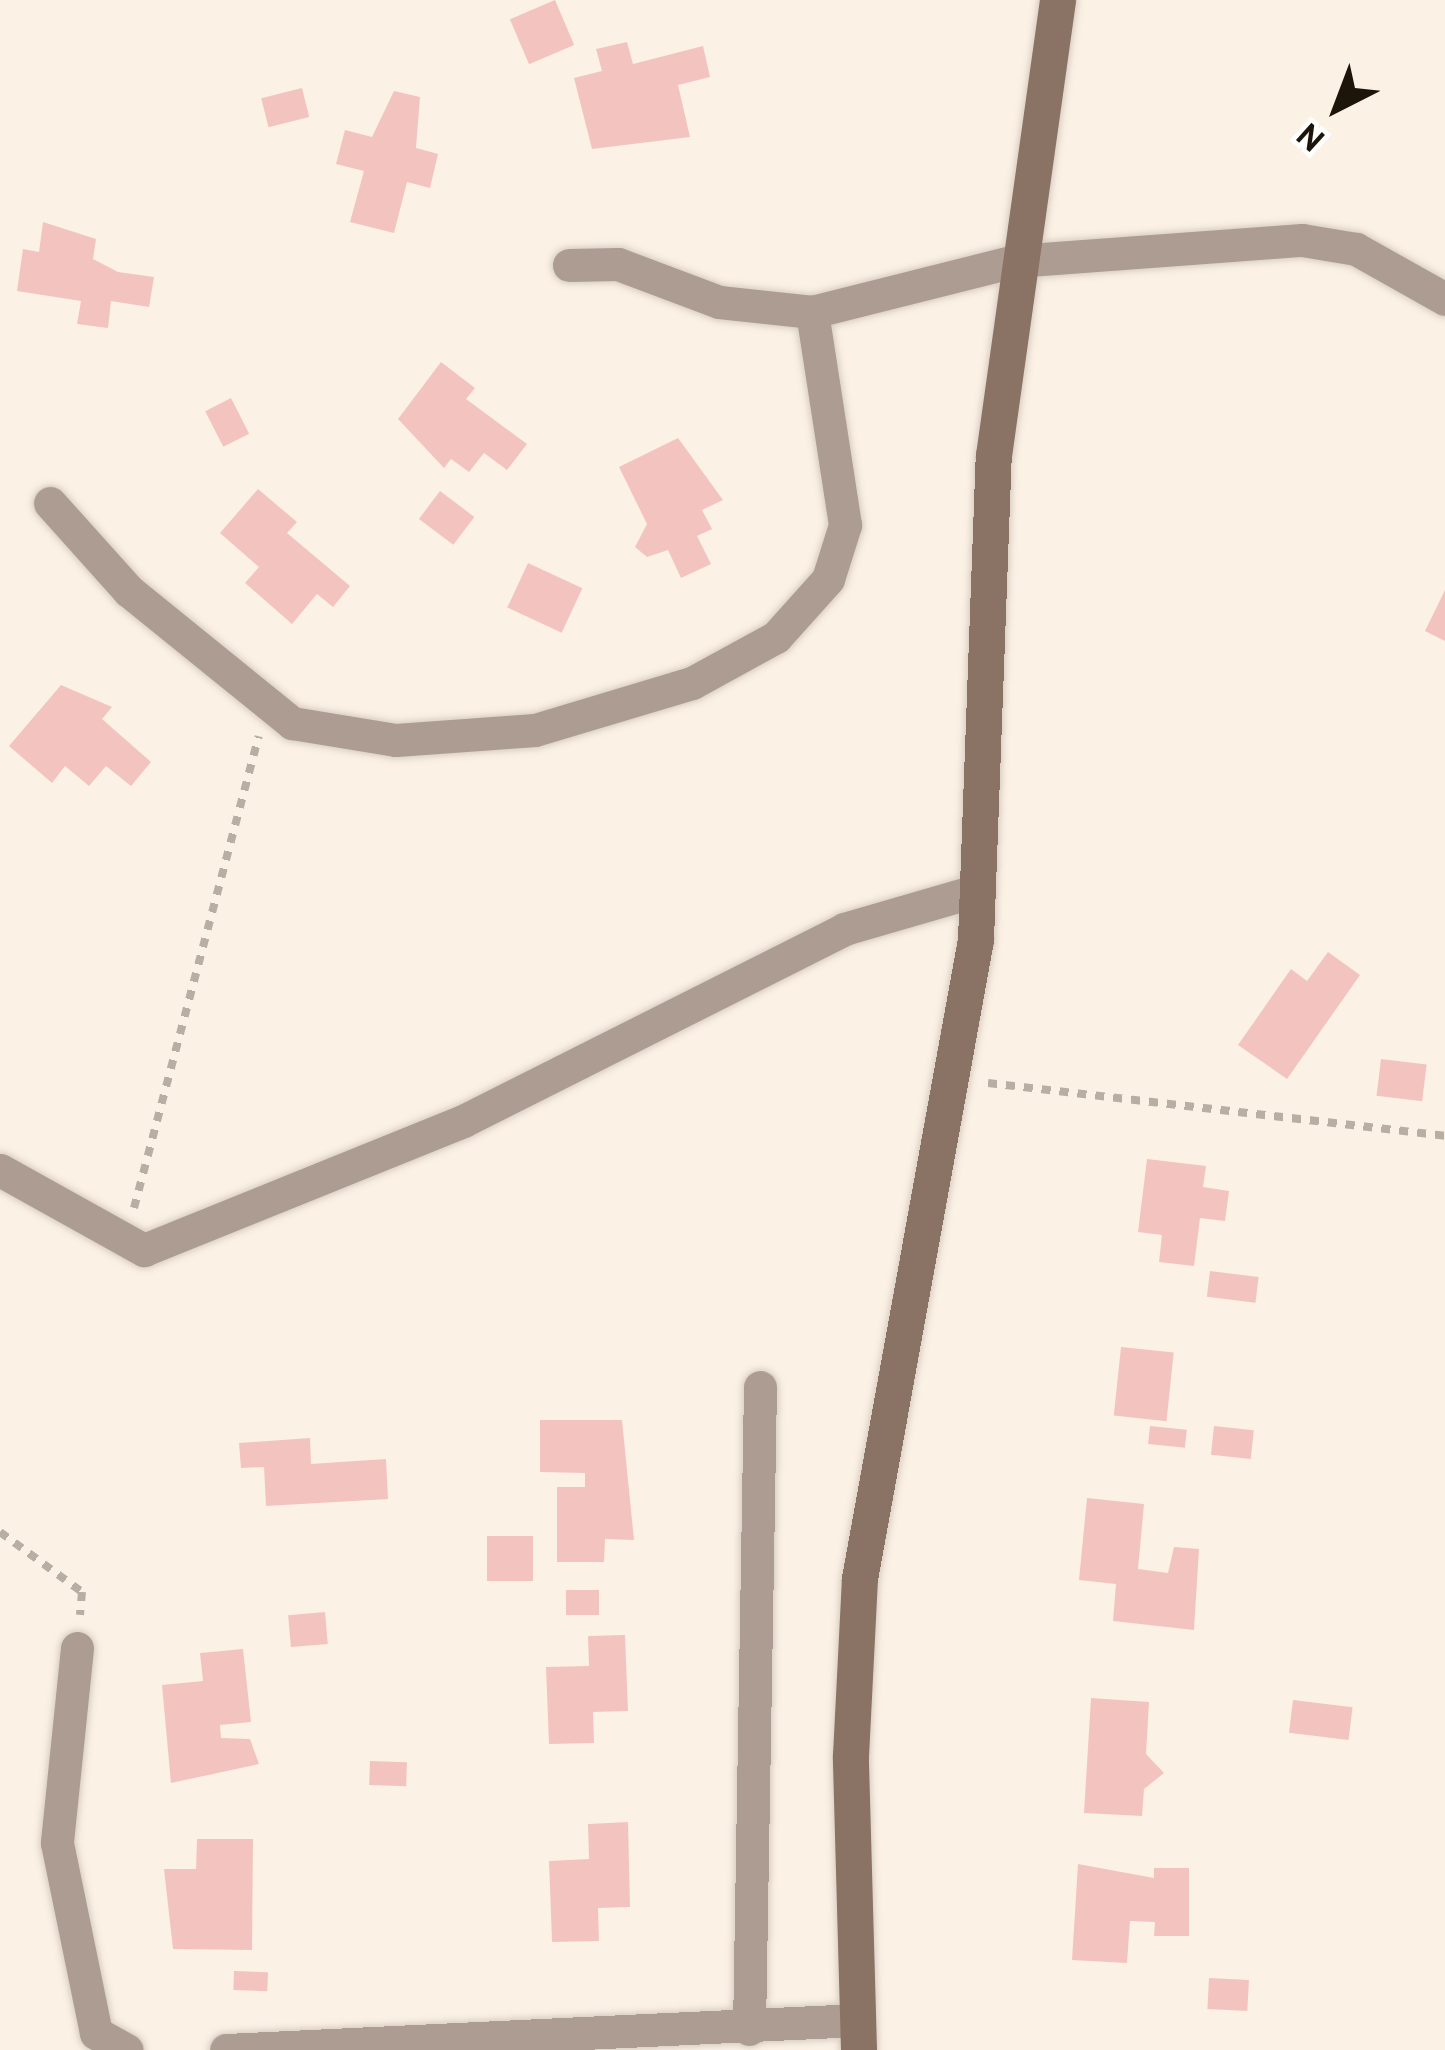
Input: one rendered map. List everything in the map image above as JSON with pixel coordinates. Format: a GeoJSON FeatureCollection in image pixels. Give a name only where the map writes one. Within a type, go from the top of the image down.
{"type":"FeatureCollection","features":[{"type":"Feature","properties":{"kind":"main road"},"geometry":{"type":"LineString","coordinates":[[858,2035],[860,1579],[951,1079],[978,890],[994,456],[1015,261],[1058,0]]}},
{"type":"Feature","properties":{"kind":"street"},"geometry":{"type":"LineString","coordinates":[[569,265],[618,265],[719,302],[812,312],[1015,261],[1303,240],[1357,249],[1445,298]]}},
{"type":"Feature","properties":{"kind":"street"},"geometry":{"type":"LineString","coordinates":[[50,503],[129,591],[274,710],[396,740],[536,730],[692,683],[776,637],[828,578],[845,525],[812,312]]}},
{"type":"Feature","properties":{"kind":"street"},"geometry":{"type":"LineString","coordinates":[[0,1170],[144,1250],[221,1225],[463,1121],[823,938],[978,890]]}},
{"type":"Feature","properties":{"kind":"street"},"geometry":{"type":"LineString","coordinates":[[749,2029],[760,1388]]}},
{"type":"Feature","properties":{"kind":"street"},"geometry":{"type":"LineString","coordinates":[[77,1648],[57,1843],[96,2033],[127,2050]]}},
{"type":"Feature","properties":{"kind":"street"},"geometry":{"type":"LineString","coordinates":[[226,2050],[749,2029],[858,2035]]}},
{"type":"Feature","properties":{"kind":"path"},"geometry":{"type":"LineString","coordinates":[[127,1239],[248,757],[274,710]]}},
{"type":"Feature","properties":{"kind":"path"},"geometry":{"type":"LineString","coordinates":[[951,1079],[1445,1136]]}},
{"type":"Feature","properties":{"kind":"path"},"geometry":{"type":"LineString","coordinates":[[0,1532],[82,1592],[77,1648]]}},
{"type":"Feature","properties":{"kind":"building"},"geometry":{"type":"Polygon","coordinates":[[[555,0],[574,45],[529,64],[510,19],[555,0]]]}},
{"type":"Feature","properties":{"kind":"building"},"geometry":{"type":"Polygon","coordinates":[[[627,42],[633,64],[703,46],[710,77],[678,85],[690,137],[592,149],[574,78],[602,71],[596,49],[627,42]]]}},
{"type":"Feature","properties":{"kind":"building"},"geometry":{"type":"Polygon","coordinates":[[[302,88],[309,117],[269,127],[261,98],[302,88]]]}},
{"type":"Feature","properties":{"kind":"building"},"geometry":{"type":"Polygon","coordinates":[[[394,91],[420,97],[416,148],[438,154],[430,188],[407,182],[394,233],[350,222],[364,171],[336,164],[345,130],[372,137],[394,91]]]}},
{"type":"Feature","properties":{"kind":"building"},"geometry":{"type":"Polygon","coordinates":[[[43,222],[96,239],[93,259],[118,272],[154,277],[149,307],[111,301],[108,328],[77,324],[81,301],[17,291],[23,249],[39,252],[43,222]]]}},
{"type":"Feature","properties":{"kind":"building"},"geometry":{"type":"Polygon","coordinates":[[[441,362],[475,388],[466,399],[527,444],[507,470],[484,453],[469,472],[451,459],[444,468],[398,419],[441,362]]]}},
{"type":"Feature","properties":{"kind":"building"},"geometry":{"type":"Polygon","coordinates":[[[231,398],[249,434],[223,447],[205,411],[231,398]]]}},
{"type":"Feature","properties":{"kind":"building"},"geometry":{"type":"Polygon","coordinates":[[[678,438],[723,500],[702,510],[712,529],[697,536],[711,564],[681,578],[668,550],[647,557],[635,547],[647,524],[619,467],[678,438]]]}},
{"type":"Feature","properties":{"kind":"building"},"geometry":{"type":"Polygon","coordinates":[[[258,489],[297,522],[287,533],[350,586],[333,607],[317,594],[292,624],[245,583],[259,567],[220,533],[258,489]]]}},
{"type":"Feature","properties":{"kind":"building"},"geometry":{"type":"Polygon","coordinates":[[[440,491],[474,517],[453,545],[419,519],[440,491]]]}},
{"type":"Feature","properties":{"kind":"building"},"geometry":{"type":"Polygon","coordinates":[[[528,563],[582,588],[562,633],[507,607],[528,563]]]}},
{"type":"Feature","properties":{"kind":"building"},"geometry":{"type":"Polygon","coordinates":[[[1445,590],[1445,641],[1425,631],[1445,590]]]}},
{"type":"Feature","properties":{"kind":"building"},"geometry":{"type":"Polygon","coordinates":[[[61,685],[112,707],[102,719],[151,762],[131,786],[106,766],[89,786],[65,766],[52,783],[9,746],[61,685]]]}},
{"type":"Feature","properties":{"kind":"building"},"geometry":{"type":"Polygon","coordinates":[[[1328,952],[1360,975],[1287,1079],[1238,1045],[1291,969],[1307,981],[1328,952]]]}},
{"type":"Feature","properties":{"kind":"building"},"geometry":{"type":"Polygon","coordinates":[[[1381,1059],[1427,1065],[1422,1101],[1376,1096],[1381,1059]]]}},
{"type":"Feature","properties":{"kind":"building"},"geometry":{"type":"Polygon","coordinates":[[[1147,1159],[1206,1166],[1203,1187],[1229,1191],[1225,1221],[1200,1218],[1194,1266],[1159,1262],[1162,1235],[1138,1232],[1147,1159]]]}},
{"type":"Feature","properties":{"kind":"building"},"geometry":{"type":"Polygon","coordinates":[[[1210,1271],[1259,1277],[1255,1303],[1207,1297],[1210,1271]]]}},
{"type":"Feature","properties":{"kind":"building"},"geometry":{"type":"Polygon","coordinates":[[[1121,1347],[1174,1353],[1166,1421],[1114,1416],[1121,1347]]]}},
{"type":"Feature","properties":{"kind":"building"},"geometry":{"type":"Polygon","coordinates":[[[540,1420],[622,1420],[634,1540],[605,1539],[604,1562],[557,1562],[557,1487],[585,1487],[585,1473],[540,1472],[540,1420]]]}},
{"type":"Feature","properties":{"kind":"building"},"geometry":{"type":"Polygon","coordinates":[[[1150,1426],[1187,1430],[1185,1448],[1148,1444],[1150,1426]]]}},
{"type":"Feature","properties":{"kind":"building"},"geometry":{"type":"Polygon","coordinates":[[[1214,1426],[1254,1430],[1251,1459],[1211,1455],[1214,1426]]]}},
{"type":"Feature","properties":{"kind":"building"},"geometry":{"type":"Polygon","coordinates":[[[310,1438],[311,1464],[386,1459],[388,1499],[266,1506],[264,1467],[241,1468],[239,1443],[310,1438]]]}},
{"type":"Feature","properties":{"kind":"building"},"geometry":{"type":"Polygon","coordinates":[[[1087,1498],[1144,1504],[1138,1569],[1168,1573],[1174,1547],[1199,1549],[1194,1630],[1113,1621],[1116,1584],[1079,1580],[1087,1498]]]}},
{"type":"Feature","properties":{"kind":"building"},"geometry":{"type":"Polygon","coordinates":[[[487,1536],[533,1536],[533,1581],[487,1581],[487,1536]]]}},
{"type":"Feature","properties":{"kind":"building"},"geometry":{"type":"Polygon","coordinates":[[[566,1590],[599,1590],[599,1615],[566,1615],[566,1590]]]}},
{"type":"Feature","properties":{"kind":"building"},"geometry":{"type":"Polygon","coordinates":[[[325,1612],[328,1644],[291,1647],[288,1615],[325,1612]]]}},
{"type":"Feature","properties":{"kind":"building"},"geometry":{"type":"Polygon","coordinates":[[[625,1635],[628,1711],[593,1712],[594,1743],[549,1744],[546,1667],[589,1666],[588,1636],[625,1635]]]}},
{"type":"Feature","properties":{"kind":"building"},"geometry":{"type":"Polygon","coordinates":[[[243,1649],[251,1722],[220,1725],[221,1738],[250,1739],[259,1764],[171,1783],[162,1685],[203,1681],[200,1653],[243,1649]]]}},
{"type":"Feature","properties":{"kind":"building"},"geometry":{"type":"Polygon","coordinates":[[[1091,1698],[1149,1702],[1146,1754],[1164,1773],[1144,1789],[1142,1816],[1084,1813],[1091,1698]]]}},
{"type":"Feature","properties":{"kind":"building"},"geometry":{"type":"Polygon","coordinates":[[[1293,1700],[1353,1707],[1349,1740],[1289,1733],[1293,1700]]]}},
{"type":"Feature","properties":{"kind":"building"},"geometry":{"type":"Polygon","coordinates":[[[370,1761],[407,1762],[406,1786],[369,1785],[370,1761]]]}},
{"type":"Feature","properties":{"kind":"building"},"geometry":{"type":"Polygon","coordinates":[[[628,1822],[630,1907],[598,1908],[599,1941],[552,1942],[549,1861],[589,1859],[588,1824],[628,1822]]]}},
{"type":"Feature","properties":{"kind":"building"},"geometry":{"type":"Polygon","coordinates":[[[197,1839],[253,1839],[252,1950],[173,1949],[164,1869],[196,1869],[197,1839]]]}},
{"type":"Feature","properties":{"kind":"building"},"geometry":{"type":"Polygon","coordinates":[[[1078,1864],[1154,1878],[1154,1868],[1189,1868],[1189,1936],[1154,1936],[1155,1922],[1130,1921],[1127,1963],[1072,1960],[1078,1864]]]}},
{"type":"Feature","properties":{"kind":"building"},"geometry":{"type":"Polygon","coordinates":[[[234,1971],[268,1972],[267,1991],[233,1990],[234,1971]]]}},
{"type":"Feature","properties":{"kind":"building"},"geometry":{"type":"Polygon","coordinates":[[[1209,1978],[1249,1980],[1247,2011],[1207,2009],[1209,1978]]]}}]}
